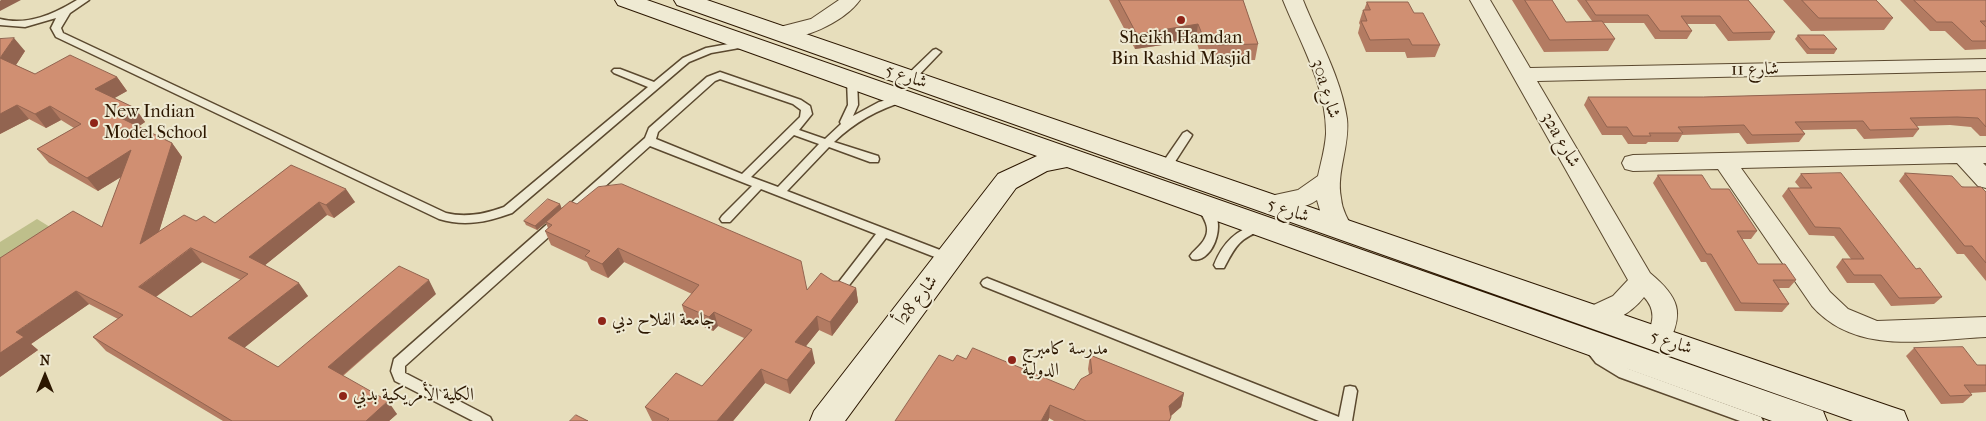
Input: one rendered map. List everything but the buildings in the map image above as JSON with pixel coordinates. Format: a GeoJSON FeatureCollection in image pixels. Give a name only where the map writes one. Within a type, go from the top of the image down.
{"type":"FeatureCollection","features":[{"type":"Feature","properties":{"kind":"street","name":"شارع 5"},"geometry":{"type":"LineString","coordinates":[[626,0],[852,80],[907,88],[1165,168],[1229,190],[1265,215],[1409,280],[1589,328],[1658,338],[1892,421]]}},
{"type":"Feature","properties":{"kind":"street","name":"شارع 5"},"geometry":{"type":"LineString","coordinates":[[685,0],[829,51],[1028,142],[1200,204],[1342,230],[1589,328],[1811,421]]}},
{"type":"Feature","properties":{"kind":"street"},"geometry":{"type":"LineString","coordinates":[[779,33],[808,27],[833,16],[850,0]]}},
{"type":"Feature","properties":{"kind":"street","name":"30a شارع"},"geometry":{"type":"LineString","coordinates":[[1293,0],[1332,99],[1336,118],[1334,158],[1327,182],[1328,203],[1342,230]]}},
{"type":"Feature","properties":{"kind":"street","name":"32a شارع"},"geometry":{"type":"LineString","coordinates":[[1480,0],[1641,280],[1659,296],[1667,318],[1664,329],[1658,338]]}},
{"type":"Feature","properties":{"kind":"street"},"geometry":{"type":"LineString","coordinates":[[829,51],[828,33],[833,16]]}},
{"type":"Feature","properties":{"kind":"street","name":"شارع 11"},"geometry":{"type":"LineString","coordinates":[[1523,75],[1986,64]]}},
{"type":"Feature","properties":{"kind":"street"},"geometry":{"type":"LineString","coordinates":[[1028,142],[1050,140],[1203,191],[1229,190]]}},
{"type":"Feature","properties":{"kind":"street","name":"شارع 28أ"},"geometry":{"type":"LineString","coordinates":[[1007,181],[1012,162],[1028,142]]}},
{"type":"Feature","properties":{"kind":"street"},"geometry":{"type":"LineString","coordinates":[[1962,155],[1986,180]]}},
{"type":"Feature","properties":{"kind":"street"},"geometry":{"type":"LineString","coordinates":[[1633,163],[1986,155]]}},
{"type":"Feature","properties":{"kind":"street","name":"شارع 28أ"},"geometry":{"type":"LineString","coordinates":[[826,421],[1007,181],[1024,170],[1046,160],[1071,157]]}},
{"type":"Feature","properties":{"kind":"street"},"geometry":{"type":"LineString","coordinates":[[1724,161],[1821,299],[1830,310],[1844,320],[1861,328],[1878,331],[1986,328]]}},
{"type":"Feature","properties":{"kind":"street"},"geometry":{"type":"LineString","coordinates":[[1265,215],[1305,196],[1327,182]]}},
{"type":"Feature","properties":{"kind":"street"},"geometry":{"type":"LineString","coordinates":[[1409,280],[1444,281],[1619,340],[1636,342],[1658,338]]}},
{"type":"Feature","properties":{"kind":"street"},"geometry":{"type":"LineString","coordinates":[[1589,328],[1625,302],[1635,292],[1641,280]]}},
{"type":"Feature","properties":{"kind":"lane"},"geometry":{"type":"LineString","coordinates":[[0,22],[11,24],[39,20],[67,10],[84,0]]}},
{"type":"Feature","properties":{"kind":"lane"},"geometry":{"type":"LineString","coordinates":[[67,10],[59,19],[56,28],[58,35],[67,40],[443,216],[456,220],[473,221],[491,217],[508,210],[655,86],[697,54],[722,47],[748,44]]}},
{"type":"Feature","properties":{"kind":"lane"},"geometry":{"type":"LineString","coordinates":[[0,30],[11,24]]}},
{"type":"Feature","properties":{"kind":"lane"},"geometry":{"type":"LineString","coordinates":[[780,193],[842,128],[868,109],[907,88],[936,52]]}},
{"type":"Feature","properties":{"kind":"lane"},"geometry":{"type":"LineString","coordinates":[[617,71],[655,86]]}},
{"type":"Feature","properties":{"kind":"lane"},"geometry":{"type":"LineString","coordinates":[[485,421],[400,377],[396,371],[399,363],[650,140],[653,130],[711,79],[720,75],[806,108],[807,114],[792,131],[743,179]]}},
{"type":"Feature","properties":{"kind":"lane"},"geometry":{"type":"LineString","coordinates":[[842,128],[854,105],[852,80]]}},
{"type":"Feature","properties":{"kind":"lane"},"geometry":{"type":"LineString","coordinates":[[792,131],[874,158]]}},
{"type":"Feature","properties":{"kind":"lane"},"geometry":{"type":"LineString","coordinates":[[1165,168],[1187,135]]}},
{"type":"Feature","properties":{"kind":"lane"},"geometry":{"type":"LineString","coordinates":[[650,140],[655,144],[743,179],[949,258]]}},
{"type":"Feature","properties":{"kind":"lane"},"geometry":{"type":"LineString","coordinates":[[726,219],[759,185]]}},
{"type":"Feature","properties":{"kind":"lane"},"geometry":{"type":"LineString","coordinates":[[1196,256],[1208,247],[1214,236],[1214,225],[1209,214],[1200,204]]}},
{"type":"Feature","properties":{"kind":"lane"},"geometry":{"type":"LineString","coordinates":[[1220,265],[1230,244],[1250,230],[1265,215]]}},
{"type":"Feature","properties":{"kind":"lane"},"geometry":{"type":"LineString","coordinates":[[840,290],[884,233]]}},
{"type":"Feature","properties":{"kind":"lane"},"geometry":{"type":"LineString","coordinates":[[987,283],[1334,421]]}},
{"type":"Feature","properties":{"kind":"lane"},"geometry":{"type":"LineString","coordinates":[[1589,328],[1600,358],[1624,373],[1756,421]]}},
{"type":"Feature","properties":{"kind":"lane"},"geometry":{"type":"LineString","coordinates":[[1345,421],[1350,391]]}},
{"type":"Feature","properties":{"kind":"green space"},"geometry":{"type":"Polygon","coordinates":[[[37,219],[63,235],[0,275],[0,242],[37,219]]]}},
{"type":"Feature","properties":{"kind":"place","name":"Sheikh Hamdan Bin Rashid Masjid"},"geometry":{"type":"Point","coordinates":[1181,20]}},
{"type":"Feature","properties":{"kind":"place","name":"New Indian Model School"},"geometry":{"type":"Point","coordinates":[94,123]}},
{"type":"Feature","properties":{"kind":"place","name":"جامعة الفلاح دبي"},"geometry":{"type":"Point","coordinates":[602,321]}},
{"type":"Feature","properties":{"kind":"place","name":"مدرسة كامبرج الدولية"},"geometry":{"type":"Point","coordinates":[1012,360]}},
{"type":"Feature","properties":{"kind":"place","name":"الكلية الأمريكية بدبي"},"geometry":{"type":"Point","coordinates":[343,396]}}]}
